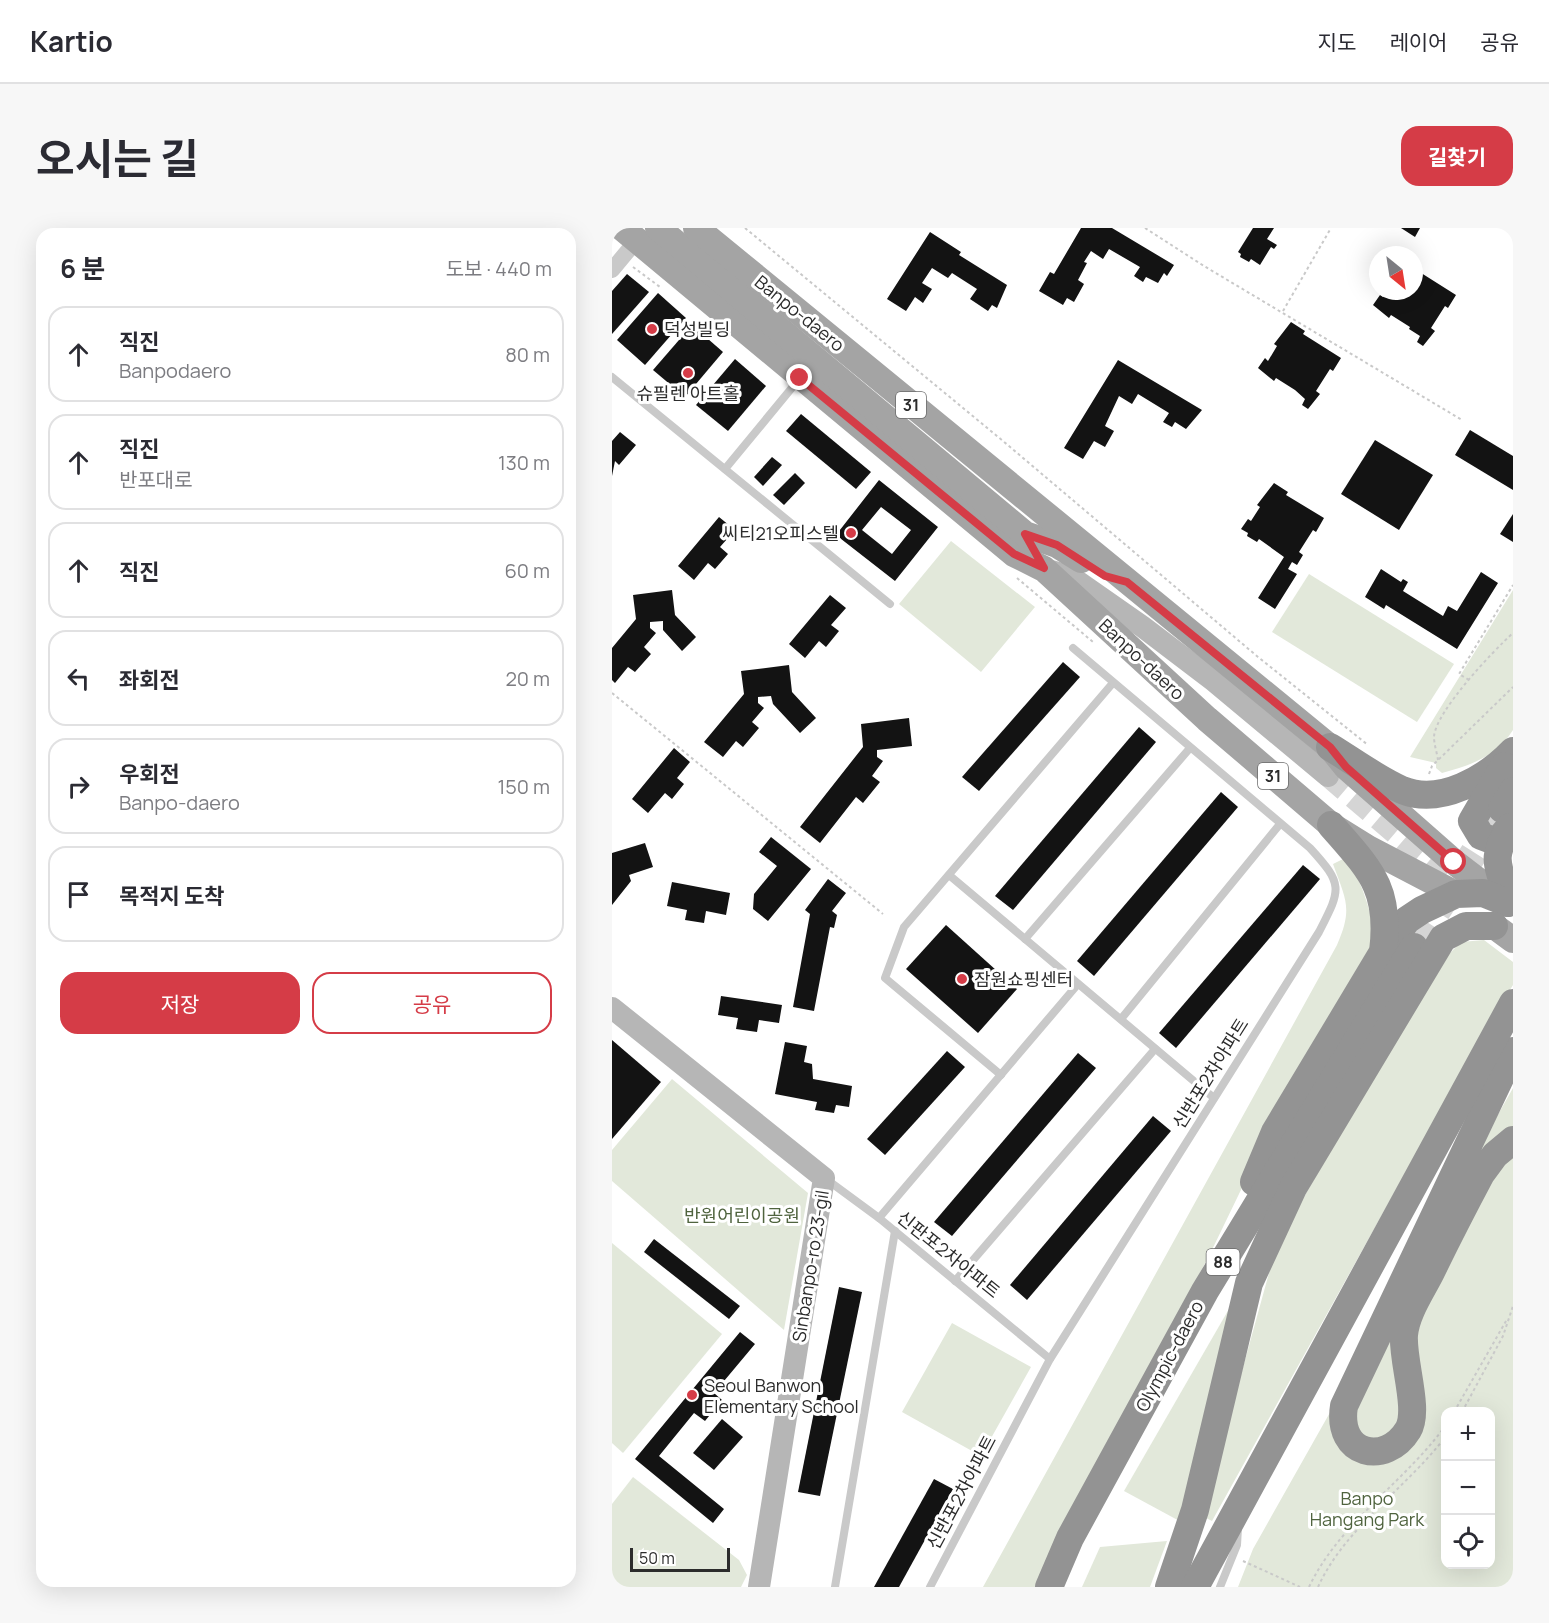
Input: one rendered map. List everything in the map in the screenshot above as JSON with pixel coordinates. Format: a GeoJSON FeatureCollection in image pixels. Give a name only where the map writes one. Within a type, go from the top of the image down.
{"type":"FeatureCollection","features":[{"type":"Feature","properties":{"kind":"highway"},"geometry":{"type":"LineString","coordinates":[[1330,747],[1400,789],[1423,794],[1448,790],[1476,781],[1498,766],[1513,751]]}},
{"type":"Feature","properties":{"kind":"highway"},"geometry":{"type":"LineString","coordinates":[[1510,812],[1497,842],[1481,836],[1472,821],[1513,751]]}},
{"type":"Feature","properties":{"kind":"highway"},"geometry":{"type":"LineString","coordinates":[[1507,919],[1505,886],[1496,866],[1510,812]]}},
{"type":"Feature","properties":{"kind":"highway"},"geometry":{"type":"LineString","coordinates":[[1331,825],[1362,859],[1376,884],[1384,908],[1386,926],[1408,944],[1443,938],[1466,926],[1507,919]]}},
{"type":"Feature","properties":{"kind":"highway"},"geometry":{"type":"LineString","coordinates":[[1169,1587],[1195,1510],[1249,1283],[1408,944],[1422,909],[1456,894],[1483,893],[1507,919]]}},
{"type":"Feature","properties":{"kind":"highway","name":"Olympic-daero"},"geometry":{"type":"LineString","coordinates":[[1049,1587],[1070,1538],[1216,1272],[1408,944]]}},
{"type":"Feature","properties":{"kind":"highway"},"geometry":{"type":"LineString","coordinates":[[1196,1587],[1513,1003]]}},
{"type":"Feature","properties":{"kind":"highway"},"geometry":{"type":"LineString","coordinates":[[1513,1051],[1344,1406],[1343,1431],[1348,1441],[1355,1447],[1375,1451],[1384,1449],[1408,1430],[1412,1413],[1404,1359],[1406,1322],[1481,1174],[1495,1155],[1513,1140]]}},
{"type":"Feature","properties":{"kind":"main road","name":"31"},"geometry":{"type":"LineString","coordinates":[[658,228],[1025,534],[1044,568]]}},
{"type":"Feature","properties":{"kind":"main road","name":"Banpo-daero"},"geometry":{"type":"LineString","coordinates":[[696,228],[1127,582]]}},
{"type":"Feature","properties":{"kind":"main road","name":"Banpo-daero"},"geometry":{"type":"LineString","coordinates":[[629,234],[1014,554],[1044,568],[1207,719],[1331,825],[1368,848],[1456,894]]}},
{"type":"Feature","properties":{"kind":"main road","name":"31"},"geometry":{"type":"LineString","coordinates":[[1025,534],[1057,545],[1105,576],[1127,582],[1330,747],[1346,767],[1445,854],[1507,919]]}},
{"type":"Feature","properties":{"kind":"street","name":"Banpo-daero"},"geometry":{"type":"LineString","coordinates":[[612,270],[629,234]]}},
{"type":"Feature","properties":{"kind":"street"},"geometry":{"type":"LineString","coordinates":[[1044,568],[1070,576],[1214,681]]}},
{"type":"Feature","properties":{"kind":"street"},"geometry":{"type":"LineString","coordinates":[[1157,607],[1169,628],[1214,681]]}},
{"type":"Feature","properties":{"kind":"street","name":"Banpo-daero"},"geometry":{"type":"LineString","coordinates":[[1214,681],[1329,776]]}},
{"type":"Feature","properties":{"kind":"street","name":"Sinbanpo-ro 23-gil"},"geometry":{"type":"LineString","coordinates":[[612,1008],[824,1178],[759,1587]]}},
{"type":"Feature","properties":{"kind":"lane"},"geometry":{"type":"LineString","coordinates":[[612,377],[890,604]]}},
{"type":"Feature","properties":{"kind":"lane"},"geometry":{"type":"LineString","coordinates":[[725,469],[800,378]]}},
{"type":"Feature","properties":{"kind":"lane","name":"신반포2차아파트"},"geometry":{"type":"LineString","coordinates":[[930,1587],[1050,1359],[1319,932],[1337,893],[1336,884],[1326,866],[1280,824],[1072,648]]}},
{"type":"Feature","properties":{"kind":"lane"},"geometry":{"type":"LineString","coordinates":[[1000,1075],[885,978],[904,927],[1112,684]]}},
{"type":"Feature","properties":{"kind":"lane"},"geometry":{"type":"LineString","coordinates":[[1025,939],[1190,748]]}},
{"type":"Feature","properties":{"kind":"lane"},"geometry":{"type":"LineString","coordinates":[[1121,1019],[1280,824]]}},
{"type":"Feature","properties":{"kind":"lane"},"geometry":{"type":"LineString","coordinates":[[949,875],[1214,1098]]}},
{"type":"Feature","properties":{"kind":"lane"},"geometry":{"type":"LineString","coordinates":[[879,1218],[1078,984]]}},
{"type":"Feature","properties":{"kind":"lane"},"geometry":{"type":"LineString","coordinates":[[955,1281],[1155,1049]]}},
{"type":"Feature","properties":{"kind":"lane","name":"신판포2차아파트"},"geometry":{"type":"LineString","coordinates":[[824,1178],[879,1218],[1050,1359]]}},
{"type":"Feature","properties":{"kind":"lane"},"geometry":{"type":"LineString","coordinates":[[835,1587],[895,1231]]}},
{"type":"Feature","properties":{"kind":"lane"},"geometry":{"type":"LineString","coordinates":[[1220,1587],[1237,1545],[1238,1506]]}},
{"type":"Feature","properties":{"kind":"path"},"geometry":{"type":"LineString","coordinates":[[745,228],[1003,441],[1258,657],[1369,746]]}},
{"type":"Feature","properties":{"kind":"path"},"geometry":{"type":"LineString","coordinates":[[1145,228],[1204,266],[1283,311],[1462,420]]}},
{"type":"Feature","properties":{"kind":"path"},"geometry":{"type":"LineString","coordinates":[[1283,311],[1331,228]]}},
{"type":"Feature","properties":{"kind":"path"},"geometry":{"type":"LineString","coordinates":[[1468,680],[1459,674],[1513,585]]}},
{"type":"Feature","properties":{"kind":"path"},"geometry":{"type":"LineString","coordinates":[[1438,760],[1434,736],[1444,714],[1468,680],[1513,633]]}},
{"type":"Feature","properties":{"kind":"path"},"geometry":{"type":"LineString","coordinates":[[1427,778],[1432,766],[1513,687]]}},
{"type":"Feature","properties":{"kind":"path"},"geometry":{"type":"LineString","coordinates":[[612,693],[883,914]]}},
{"type":"Feature","properties":{"kind":"path"},"geometry":{"type":"LineString","coordinates":[[1464,1407],[1487,1367],[1513,1306]]}},
{"type":"Feature","properties":{"kind":"path"},"geometry":{"type":"LineString","coordinates":[[1457,1407],[1508,1319]]}},
{"type":"Feature","properties":{"kind":"path"},"geometry":{"type":"LineString","coordinates":[[1309,1587],[1332,1550],[1411,1467],[1441,1431]]}},
{"type":"Feature","properties":{"kind":"path"},"geometry":{"type":"LineString","coordinates":[[1318,1587],[1343,1546],[1422,1467],[1441,1442]]}},
{"type":"Feature","properties":{"kind":"path"},"geometry":{"type":"LineString","coordinates":[[1378,1501],[1382,1505]]}},
{"type":"Feature","properties":{"kind":"path"},"geometry":{"type":"LineString","coordinates":[[1243,1560],[1300,1587]]}},
{"type":"Feature","properties":{"kind":"green space"},"geometry":{"type":"Polygon","coordinates":[[[951,541],[1035,607],[981,672],[899,604],[951,541]]]}},
{"type":"Feature","properties":{"kind":"green space"},"geometry":{"type":"Polygon","coordinates":[[[1309,574],[1454,664],[1417,722],[1272,632],[1309,574]]]}},
{"type":"Feature","properties":{"kind":"green space"},"geometry":{"type":"Polygon","coordinates":[[[1513,590],[1513,730],[1499,747],[1482,759],[1442,773],[1436,768],[1436,763],[1410,757],[1513,590]]]}},
{"type":"Feature","properties":{"kind":"green space"},"geometry":{"type":"Polygon","coordinates":[[[1347,857],[1367,902],[1377,951],[1253,1165],[1209,1256],[1118,1424],[1037,1587],[983,1587],[1337,945],[1345,922],[1346,904],[1333,864],[1347,857]]]}},
{"type":"Feature","properties":{"kind":"green space"},"geometry":{"type":"Polygon","coordinates":[[[1484,940],[1513,962],[1513,985],[1474,1049],[1212,1521],[1202,1516],[1277,1244],[1435,968],[1461,942],[1484,940]]]}},
{"type":"Feature","properties":{"kind":"green space","name":"반원어린이공원"},"geometry":{"type":"Polygon","coordinates":[[[672,1079],[808,1193],[784,1330],[612,1181],[612,1150],[672,1079]]]}},
{"type":"Feature","properties":{"kind":"green space","name":"Banpo Hangang Park"},"geometry":{"type":"Polygon","coordinates":[[[1513,1088],[1513,1587],[1238,1587],[1253,1549],[1513,1088]]]}},
{"type":"Feature","properties":{"kind":"green space"},"geometry":{"type":"Polygon","coordinates":[[[612,1243],[722,1334],[623,1453],[612,1443],[612,1243]]]}},
{"type":"Feature","properties":{"kind":"green space"},"geometry":{"type":"Polygon","coordinates":[[[1233,1302],[1185,1524],[1124,1491],[1233,1302]]]}},
{"type":"Feature","properties":{"kind":"green space"},"geometry":{"type":"Polygon","coordinates":[[[952,1323],[1031,1367],[981,1456],[902,1412],[952,1323]]]}},
{"type":"Feature","properties":{"kind":"green space"},"geometry":{"type":"Polygon","coordinates":[[[633,1477],[739,1560],[747,1575],[741,1587],[612,1587],[612,1504],[633,1477]]]}},
{"type":"Feature","properties":{"kind":"green space"},"geometry":{"type":"Polygon","coordinates":[[[1167,1541],[1150,1587],[1082,1587],[1100,1547],[1167,1541]]]}},
{"type":"Feature","properties":{"kind":"building"},"geometry":{"type":"Polygon","coordinates":[[[1081,228],[1112,228],[1174,265],[1167,276],[1164,273],[1158,283],[1146,277],[1143,282],[1134,276],[1140,267],[1109,249],[1103,259],[1091,251],[1084,262],[1087,263],[1078,280],[1084,284],[1074,302],[1067,298],[1063,305],[1039,291],[1050,272],[1054,274],[1081,228]]]}},
{"type":"Feature","properties":{"kind":"building"},"geometry":{"type":"Polygon","coordinates":[[[1253,228],[1274,228],[1267,239],[1277,245],[1274,249],[1271,247],[1260,265],[1251,259],[1249,262],[1240,257],[1241,254],[1238,252],[1253,228]]]}},
{"type":"Feature","properties":{"kind":"building"},"geometry":{"type":"Polygon","coordinates":[[[1401,228],[1420,228],[1415,237],[1401,228]]]}},
{"type":"Feature","properties":{"kind":"building"},"geometry":{"type":"Polygon","coordinates":[[[930,232],[961,252],[959,255],[1007,285],[997,308],[992,305],[988,311],[970,299],[977,289],[952,273],[948,278],[932,268],[922,283],[932,289],[923,303],[915,297],[906,311],[887,299],[930,232]]]}},
{"type":"Feature","properties":{"kind":"building"},"geometry":{"type":"Polygon","coordinates":[[[627,274],[649,292],[612,334],[612,291],[627,274]]]}},
{"type":"Feature","properties":{"kind":"building"},"geometry":{"type":"Polygon","coordinates":[[[1423,274],[1456,295],[1448,308],[1445,306],[1431,328],[1435,331],[1423,346],[1417,342],[1420,336],[1409,329],[1410,327],[1391,315],[1389,318],[1373,305],[1376,300],[1423,300],[1423,274]]]}},
{"type":"Feature","properties":{"kind":"building","name":"덕성빌딩"},"geometry":{"type":"Polygon","coordinates":[[[658,293],[686,318],[645,365],[617,340],[658,293]]]}},
{"type":"Feature","properties":{"kind":"building"},"geometry":{"type":"Polygon","coordinates":[[[1291,322],[1305,331],[1303,334],[1341,358],[1333,371],[1330,369],[1316,391],[1320,394],[1308,409],[1302,405],[1305,399],[1295,390],[1276,378],[1274,381],[1258,368],[1265,358],[1268,361],[1277,346],[1274,344],[1291,322]]]}},
{"type":"Feature","properties":{"kind":"building"},"geometry":{"type":"Polygon","coordinates":[[[692,325],[723,352],[685,397],[653,370],[692,325]]]}},
{"type":"Feature","properties":{"kind":"building"},"geometry":{"type":"Polygon","coordinates":[[[735,359],[766,386],[728,431],[696,405],[735,359]]]}},
{"type":"Feature","properties":{"kind":"building"},"geometry":{"type":"Polygon","coordinates":[[[1118,360],[1202,410],[1186,429],[1175,422],[1172,427],[1163,422],[1169,413],[1138,394],[1132,404],[1119,396],[1105,426],[1114,431],[1105,447],[1094,441],[1083,459],[1064,448],[1118,360]]]}},
{"type":"Feature","properties":{"kind":"building"},"geometry":{"type":"Polygon","coordinates":[[[801,414],[871,472],[856,489],[786,431],[801,414]]]}},
{"type":"Feature","properties":{"kind":"building"},"geometry":{"type":"Polygon","coordinates":[[[1470,430],[1513,456],[1513,490],[1455,455],[1470,430]]]}},
{"type":"Feature","properties":{"kind":"building"},"geometry":{"type":"Polygon","coordinates":[[[620,432],[636,445],[619,465],[615,461],[612,476],[612,441],[620,432]]]}},
{"type":"Feature","properties":{"kind":"building"},"geometry":{"type":"Polygon","coordinates":[[[1375,440],[1433,475],[1399,530],[1341,494],[1375,440]]]}},
{"type":"Feature","properties":{"kind":"building"},"geometry":{"type":"Polygon","coordinates":[[[772,457],[782,465],[763,486],[754,477],[772,457]]]}},
{"type":"Feature","properties":{"kind":"building"},"geometry":{"type":"Polygon","coordinates":[[[795,473],[805,483],[784,505],[773,495],[795,473]]]}},
{"type":"Feature","properties":{"kind":"building","name":"씨티21오피스텔"},"geometry":{"type":"Polygon","coordinates":[[[879,480],[938,527],[895,581],[836,535],[879,480]],[[881,507],[862,530],[892,554],[911,530],[881,507]]]}},
{"type":"Feature","properties":{"kind":"building"},"geometry":{"type":"Polygon","coordinates":[[[1274,483],[1288,492],[1286,495],[1324,518],[1316,532],[1313,530],[1299,552],[1303,555],[1297,565],[1292,562],[1288,569],[1297,574],[1275,609],[1258,598],[1284,557],[1259,539],[1257,542],[1247,536],[1248,533],[1241,529],[1248,519],[1251,521],[1260,507],[1257,505],[1274,483]]]}},
{"type":"Feature","properties":{"kind":"building"},"geometry":{"type":"Polygon","coordinates":[[[1513,514],[1513,542],[1500,534],[1513,514]]]}},
{"type":"Feature","properties":{"kind":"building"},"geometry":{"type":"Polygon","coordinates":[[[719,517],[735,530],[720,547],[728,554],[715,569],[708,563],[694,580],[678,566],[719,517]]]}},
{"type":"Feature","properties":{"kind":"building"},"geometry":{"type":"Polygon","coordinates":[[[1381,569],[1401,582],[1403,579],[1408,582],[1403,591],[1443,616],[1448,606],[1457,611],[1481,572],[1498,583],[1457,649],[1386,605],[1384,609],[1365,597],[1381,569]]]}},
{"type":"Feature","properties":{"kind":"building"},"geometry":{"type":"Polygon","coordinates":[[[672,590],[675,615],[696,637],[682,651],[663,630],[663,621],[650,622],[650,628],[656,633],[644,647],[651,654],[635,672],[628,667],[615,683],[612,680],[612,648],[636,619],[633,595],[672,590]]]}},
{"type":"Feature","properties":{"kind":"building"},"geometry":{"type":"Polygon","coordinates":[[[830,595],[846,608],[831,625],[839,631],[826,647],[819,641],[805,658],[789,644],[830,595]]]}},
{"type":"Feature","properties":{"kind":"building"},"geometry":{"type":"Polygon","coordinates":[[[1063,662],[1080,677],[979,791],[962,777],[1063,662]]]}},
{"type":"Feature","properties":{"kind":"building"},"geometry":{"type":"Polygon","coordinates":[[[789,665],[792,692],[816,718],[800,733],[773,704],[771,696],[758,697],[758,703],[764,708],[752,722],[759,728],[743,747],[736,741],[723,757],[704,742],[744,694],[741,671],[789,665]]]}},
{"type":"Feature","properties":{"kind":"building"},"geometry":{"type":"Polygon","coordinates":[[[909,718],[912,746],[877,750],[877,757],[883,761],[872,776],[880,782],[863,803],[856,797],[820,843],[800,827],[863,747],[861,724],[909,718]]]}},
{"type":"Feature","properties":{"kind":"building"},"geometry":{"type":"Polygon","coordinates":[[[1139,727],[1156,742],[1013,910],[995,896],[1139,727]]]}},
{"type":"Feature","properties":{"kind":"building"},"geometry":{"type":"Polygon","coordinates":[[[674,748],[690,762],[677,778],[684,784],[672,799],[665,793],[648,813],[632,799],[674,748]]]}},
{"type":"Feature","properties":{"kind":"building"},"geometry":{"type":"Polygon","coordinates":[[[1221,792],[1238,807],[1094,976],[1077,961],[1221,792]]]}},
{"type":"Feature","properties":{"kind":"building"},"geometry":{"type":"Polygon","coordinates":[[[771,837],[811,869],[768,921],[753,909],[754,894],[777,866],[759,852],[771,837]]]}},
{"type":"Feature","properties":{"kind":"building"},"geometry":{"type":"Polygon","coordinates":[[[645,843],[653,867],[629,875],[631,881],[612,905],[612,853],[645,843]]]}},
{"type":"Feature","properties":{"kind":"building"},"geometry":{"type":"Polygon","coordinates":[[[1303,865],[1320,879],[1176,1048],[1159,1033],[1303,865]]]}},
{"type":"Feature","properties":{"kind":"building"},"geometry":{"type":"Polygon","coordinates":[[[828,879],[846,893],[832,911],[837,915],[834,928],[830,927],[814,1011],[793,1007],[810,914],[805,910],[828,879]]]}},
{"type":"Feature","properties":{"kind":"building"},"geometry":{"type":"Polygon","coordinates":[[[672,882],[730,893],[726,915],[706,911],[704,923],[685,920],[687,910],[667,906],[672,882]]]}},
{"type":"Feature","properties":{"kind":"building","name":"잠원쇼핑센터"},"geometry":{"type":"Polygon","coordinates":[[[946,925],[1017,989],[978,1033],[906,969],[946,925]]]}},
{"type":"Feature","properties":{"kind":"building"},"geometry":{"type":"Polygon","coordinates":[[[721,996],[782,1005],[779,1023],[759,1020],[757,1032],[736,1029],[738,1018],[718,1015],[721,996]]]}},
{"type":"Feature","properties":{"kind":"building"},"geometry":{"type":"Polygon","coordinates":[[[612,1040],[661,1082],[612,1139],[612,1040]]]}},
{"type":"Feature","properties":{"kind":"building"},"geometry":{"type":"Polygon","coordinates":[[[785,1042],[807,1046],[804,1062],[812,1064],[813,1079],[852,1086],[849,1107],[836,1105],[834,1113],[815,1110],[817,1102],[775,1094],[785,1042]]]}},
{"type":"Feature","properties":{"kind":"building"},"geometry":{"type":"Polygon","coordinates":[[[947,1051],[965,1067],[885,1155],[867,1139],[947,1051]]]}},
{"type":"Feature","properties":{"kind":"building"},"geometry":{"type":"Polygon","coordinates":[[[1078,1053],[1096,1068],[952,1236],[934,1222],[1078,1053]]]}},
{"type":"Feature","properties":{"kind":"building"},"geometry":{"type":"Polygon","coordinates":[[[1153,1116],[1171,1131],[1027,1300],[1010,1285],[1153,1116]]]}},
{"type":"Feature","properties":{"kind":"building"},"geometry":{"type":"Polygon","coordinates":[[[654,1239],[740,1306],[729,1319],[644,1252],[654,1239]]]}},
{"type":"Feature","properties":{"kind":"building"},"geometry":{"type":"Polygon","coordinates":[[[839,1287],[862,1292],[820,1496],[798,1492],[839,1287]]]}},
{"type":"Feature","properties":{"kind":"building"},"geometry":{"type":"Polygon","coordinates":[[[740,1332],[755,1344],[714,1393],[722,1400],[705,1421],[694,1413],[659,1456],[724,1509],[713,1523],[635,1459],[740,1332]]]}},
{"type":"Feature","properties":{"kind":"building"},"geometry":{"type":"Polygon","coordinates":[[[722,1419],[743,1437],[714,1470],[693,1453],[722,1419]]]}},
{"type":"Feature","properties":{"kind":"building"},"geometry":{"type":"Polygon","coordinates":[[[934,1479],[953,1489],[899,1587],[874,1587],[934,1479]]]}},
{"type":"Feature","properties":{"kind":"tunnel"},"geometry":{"type":"LineString","coordinates":[[1328,776],[1430,863],[1466,890]]}},
{"type":"Feature","properties":{"kind":"tunnel"},"geometry":{"type":"LineString","coordinates":[[1414,947],[1502,809]]}},
{"type":"Feature","properties":{"kind":"place","name":"덕성빌딩"},"geometry":{"type":"Point","coordinates":[652,329]}},
{"type":"Feature","properties":{"kind":"place","name":"슈필렌 아트홀"},"geometry":{"type":"Point","coordinates":[688,373]}},
{"type":"Feature","properties":{"kind":"place","name":"씨티21오피스텔"},"geometry":{"type":"Point","coordinates":[851,533]}},
{"type":"Feature","properties":{"kind":"place","name":"잠원쇼핑센터"},"geometry":{"type":"Point","coordinates":[962,979]}},
{"type":"Feature","properties":{"kind":"place","name":"Seoul Banwon Elementary School"},"geometry":{"type":"Point","coordinates":[692,1395]}},
{"type":"Feature","properties":{"kind":"route"},"geometry":{"type":"LineString","coordinates":[[800,378],[1014,554],[1044,568],[1025,534],[1057,545],[1105,576],[1127,582],[1330,747],[1346,767],[1454,862]]}}]}
